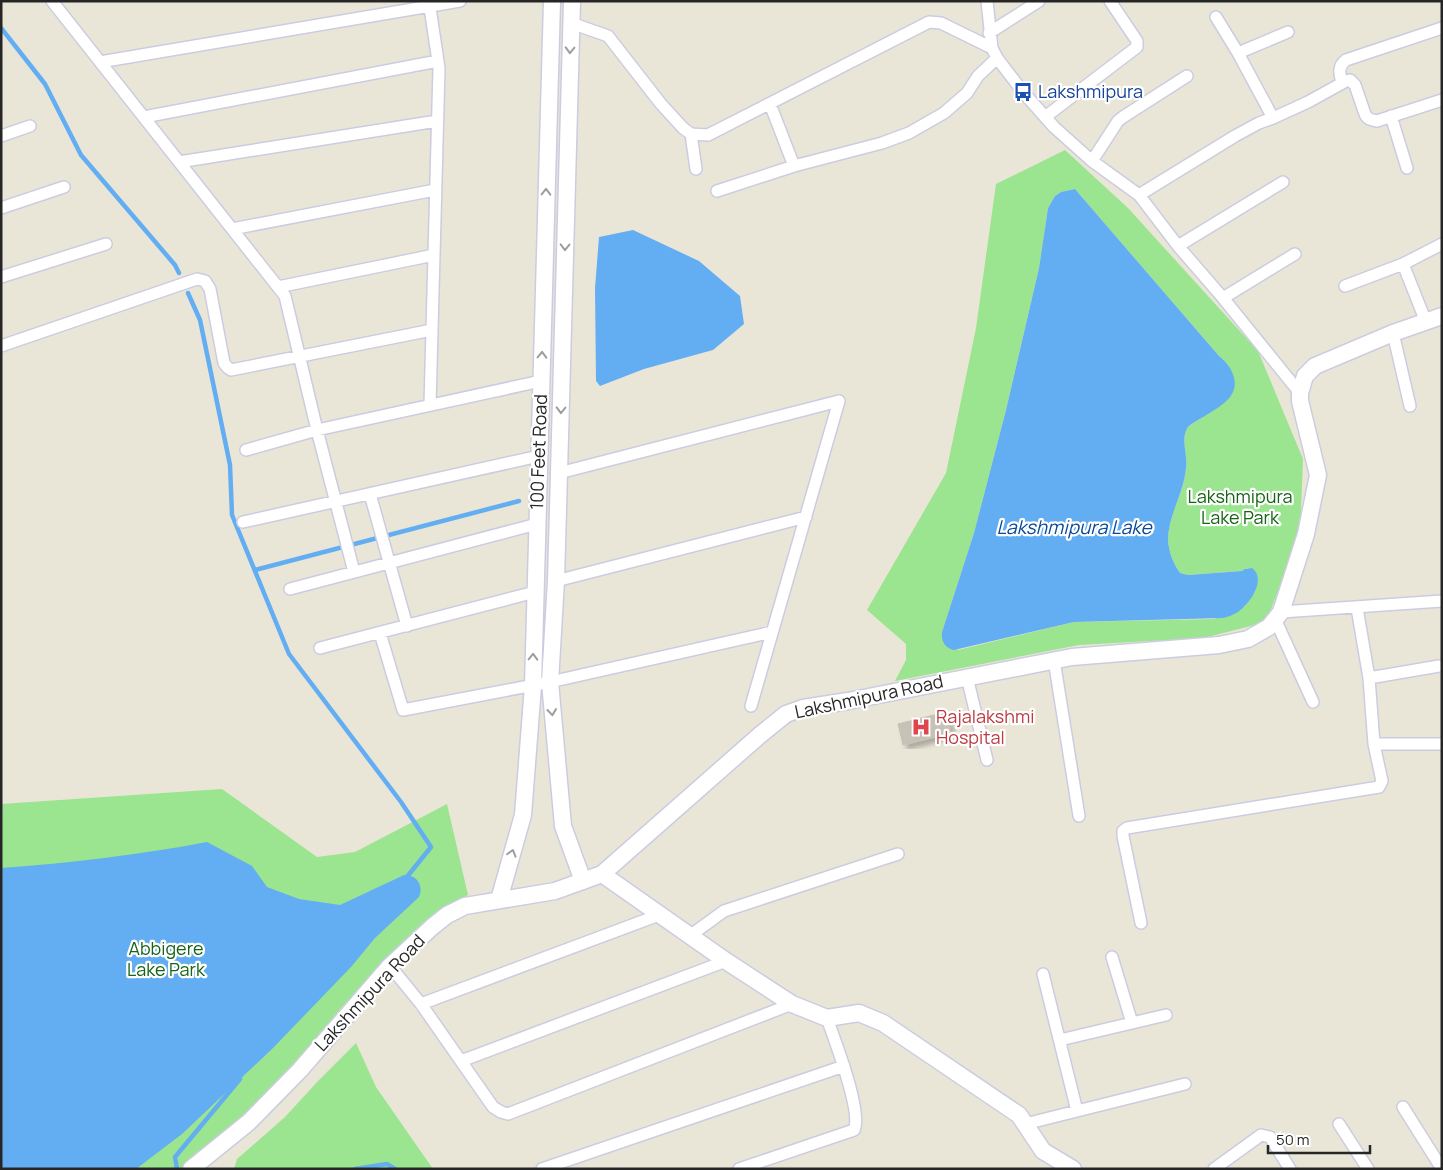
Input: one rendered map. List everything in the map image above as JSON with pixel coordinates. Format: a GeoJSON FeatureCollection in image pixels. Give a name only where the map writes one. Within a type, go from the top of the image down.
{"type":"FeatureCollection","features":[{"type":"Feature","properties":{"kind":"street"},"geometry":{"type":"LineString","coordinates":[[52,1],[285,296],[354,572]]}},
{"type":"Feature","properties":{"kind":"street"},"geometry":{"type":"LineString","coordinates":[[100,62],[429,3],[460,1]]}},
{"type":"Feature","properties":{"kind":"street","name":"100 Feet Road"},"geometry":{"type":"LineString","coordinates":[[499,900],[523,815],[533,686],[552,1]]}},
{"type":"Feature","properties":{"kind":"street","name":"100 Feet Road"},"geometry":{"type":"LineString","coordinates":[[572,1],[556,581],[550,682],[564,826],[583,881]]}},
{"type":"Feature","properties":{"kind":"street"},"geometry":{"type":"LineString","coordinates":[[987,1],[989,33],[994,53],[1023,92],[1045,117],[1092,161],[1139,195],[1178,246],[1300,393],[1318,475],[1306,534],[1278,616],[1313,702]]}},
{"type":"Feature","properties":{"kind":"street"},"geometry":{"type":"LineString","coordinates":[[989,33],[1039,1]]}},
{"type":"Feature","properties":{"kind":"street"},"geometry":{"type":"LineString","coordinates":[[1045,117],[1137,47],[1137,40],[1110,1]]}},
{"type":"Feature","properties":{"kind":"street"},"geometry":{"type":"LineString","coordinates":[[429,3],[438,61],[430,405]]}},
{"type":"Feature","properties":{"kind":"street"},"geometry":{"type":"LineString","coordinates":[[1216,17],[1273,118]]}},
{"type":"Feature","properties":{"kind":"street"},"geometry":{"type":"LineString","coordinates":[[691,134],[708,135],[929,22],[941,23],[994,53]]}},
{"type":"Feature","properties":{"kind":"street"},"geometry":{"type":"LineString","coordinates":[[571,23],[608,36],[661,104],[691,134],[696,169]]}},
{"type":"Feature","properties":{"kind":"street"},"geometry":{"type":"LineString","coordinates":[[1342,82],[1339,71],[1342,63],[1346,60],[1442,28]]}},
{"type":"Feature","properties":{"kind":"street"},"geometry":{"type":"LineString","coordinates":[[1238,53],[1288,32]]}},
{"type":"Feature","properties":{"kind":"street"},"geometry":{"type":"LineString","coordinates":[[717,191],[794,166],[882,143],[909,133],[944,113],[967,93],[994,53]]}},
{"type":"Feature","properties":{"kind":"street"},"geometry":{"type":"LineString","coordinates":[[144,117],[438,61]]}},
{"type":"Feature","properties":{"kind":"street"},"geometry":{"type":"LineString","coordinates":[[1092,161],[1118,121],[1187,76]]}},
{"type":"Feature","properties":{"kind":"street"},"geometry":{"type":"LineString","coordinates":[[1139,195],[1235,136],[1259,123],[1308,102],[1342,82],[1350,80],[1355,85],[1365,114],[1369,119],[1377,121],[1442,100]]}},
{"type":"Feature","properties":{"kind":"street"},"geometry":{"type":"LineString","coordinates":[[770,104],[794,166]]}},
{"type":"Feature","properties":{"kind":"street"},"geometry":{"type":"LineString","coordinates":[[1391,116],[1407,168]]}},
{"type":"Feature","properties":{"kind":"street"},"geometry":{"type":"LineString","coordinates":[[179,162],[437,121]]}},
{"type":"Feature","properties":{"kind":"street"},"geometry":{"type":"LineString","coordinates":[[1,136],[30,126]]}},
{"type":"Feature","properties":{"kind":"street"},"geometry":{"type":"LineString","coordinates":[[1178,246],[1283,182]]}},
{"type":"Feature","properties":{"kind":"street"},"geometry":{"type":"LineString","coordinates":[[1,208],[64,187]]}},
{"type":"Feature","properties":{"kind":"street"},"geometry":{"type":"LineString","coordinates":[[232,229],[435,190]]}},
{"type":"Feature","properties":{"kind":"street"},"geometry":{"type":"LineString","coordinates":[[1,278],[106,244]]}},
{"type":"Feature","properties":{"kind":"street"},"geometry":{"type":"LineString","coordinates":[[1345,286],[1404,264],[1442,244]]}},
{"type":"Feature","properties":{"kind":"street"},"geometry":{"type":"LineString","coordinates":[[1223,298],[1295,254]]}},
{"type":"Feature","properties":{"kind":"street"},"geometry":{"type":"LineString","coordinates":[[278,287],[434,255]]}},
{"type":"Feature","properties":{"kind":"street"},"geometry":{"type":"LineString","coordinates":[[1404,264],[1426,322]]}},
{"type":"Feature","properties":{"kind":"street"},"geometry":{"type":"LineString","coordinates":[[1,346],[197,279],[205,281],[210,288],[224,363],[228,368],[234,369],[432,330]]}},
{"type":"Feature","properties":{"kind":"street"},"geometry":{"type":"LineString","coordinates":[[1300,393],[1305,376],[1315,366],[1393,333],[1442,316]]}},
{"type":"Feature","properties":{"kind":"street"},"geometry":{"type":"LineString","coordinates":[[1393,333],[1410,406]]}},
{"type":"Feature","properties":{"kind":"street"},"geometry":{"type":"LineString","coordinates":[[246,450],[317,430],[541,381]]}},
{"type":"Feature","properties":{"kind":"street"},"geometry":{"type":"LineString","coordinates":[[559,473],[839,401],[751,706]]}},
{"type":"Feature","properties":{"kind":"street"},"geometry":{"type":"LineString","coordinates":[[243,522],[539,456]]}},
{"type":"Feature","properties":{"kind":"street"},"geometry":{"type":"LineString","coordinates":[[370,494],[407,626]]}},
{"type":"Feature","properties":{"kind":"street"},"geometry":{"type":"LineString","coordinates":[[556,581],[806,517]]}},
{"type":"Feature","properties":{"kind":"street"},"geometry":{"type":"LineString","coordinates":[[290,589],[537,524]]}},
{"type":"Feature","properties":{"kind":"street"},"geometry":{"type":"LineString","coordinates":[[320,648],[535,592]]}},
{"type":"Feature","properties":{"kind":"street"},"geometry":{"type":"LineString","coordinates":[[1278,616],[1442,601]]}},
{"type":"Feature","properties":{"kind":"street"},"geometry":{"type":"LineString","coordinates":[[1141,923],[1123,830],[1379,787],[1382,781],[1374,744],[1369,678],[1357,608]]}},
{"type":"Feature","properties":{"kind":"street","name":"Lakshmipura Road"},"geometry":{"type":"LineString","coordinates":[[191,1169],[249,1122],[287,1083],[390,966],[447,915],[465,906],[555,891],[602,874],[786,714],[803,708],[1072,657],[1219,645],[1248,639],[1268,627],[1278,616]]}},
{"type":"Feature","properties":{"kind":"street"},"geometry":{"type":"LineString","coordinates":[[380,633],[403,710],[533,686],[772,632]]}},
{"type":"Feature","properties":{"kind":"street"},"geometry":{"type":"LineString","coordinates":[[1054,660],[1079,816]]}},
{"type":"Feature","properties":{"kind":"street"},"geometry":{"type":"LineString","coordinates":[[1369,678],[1438,666]]}},
{"type":"Feature","properties":{"kind":"street"},"geometry":{"type":"LineString","coordinates":[[967,678],[987,760]]}},
{"type":"Feature","properties":{"kind":"street"},"geometry":{"type":"LineString","coordinates":[[1374,744],[1442,744]]}},
{"type":"Feature","properties":{"kind":"street"},"geometry":{"type":"LineString","coordinates":[[691,935],[724,911],[898,854]]}},
{"type":"Feature","properties":{"kind":"street"},"geometry":{"type":"LineString","coordinates":[[602,874],[726,961],[792,1004],[826,1018],[859,1013],[883,1023],[1010,1108],[1019,1115],[1043,1151],[1073,1169]]}},
{"type":"Feature","properties":{"kind":"street"},"geometry":{"type":"LineString","coordinates":[[421,1004],[659,914]]}},
{"type":"Feature","properties":{"kind":"street"},"geometry":{"type":"LineString","coordinates":[[1112,957],[1132,1023]]}},
{"type":"Feature","properties":{"kind":"street"},"geometry":{"type":"LineString","coordinates":[[461,1061],[726,961]]}},
{"type":"Feature","properties":{"kind":"street"},"geometry":{"type":"LineString","coordinates":[[390,966],[421,1004],[492,1107],[508,1114],[792,1004]]}},
{"type":"Feature","properties":{"kind":"street"},"geometry":{"type":"LineString","coordinates":[[1043,974],[1077,1111]]}},
{"type":"Feature","properties":{"kind":"street"},"geometry":{"type":"LineString","coordinates":[[1060,1040],[1166,1015]]}},
{"type":"Feature","properties":{"kind":"street"},"geometry":{"type":"LineString","coordinates":[[739,1169],[854,1130],[857,1120],[844,1066],[826,1018]]}},
{"type":"Feature","properties":{"kind":"street"},"geometry":{"type":"LineString","coordinates":[[542,1169],[844,1066]]}},
{"type":"Feature","properties":{"kind":"street"},"geometry":{"type":"LineString","coordinates":[[1025,1124],[1185,1084]]}},
{"type":"Feature","properties":{"kind":"street"},"geometry":{"type":"LineString","coordinates":[[1403,1107],[1442,1168]]}},
{"type":"Feature","properties":{"kind":"street"},"geometry":{"type":"LineString","coordinates":[[1339,1124],[1368,1169]]}},
{"type":"Feature","properties":{"kind":"street"},"geometry":{"type":"LineString","coordinates":[[1214,1169],[1262,1135],[1270,1137],[1290,1169]]}},
{"type":"Feature","properties":{"kind":"green space","name":"Lakshmipura Lake Park"},"geometry":{"type":"Polygon","coordinates":[[[1065,150],[1128,208],[1258,351],[1303,459],[1300,535],[1266,622],[1204,638],[1079,645],[895,681],[906,660],[906,644],[867,610],[946,473],[976,328],[996,184],[1065,150]],[[1075,189],[1061,192],[1055,196],[1048,208],[1039,268],[1006,410],[974,533],[942,632],[958,650],[1074,622],[1214,619],[1245,606],[1255,591],[1258,579],[1248,568],[1242,571],[1188,575],[1180,573],[1172,558],[1168,540],[1171,522],[1185,477],[1184,441],[1186,431],[1188,427],[1229,398],[1224,360],[1075,189]]]}},
{"type":"Feature","properties":{"kind":"green space","name":"Abbigere Lake Park"},"geometry":{"type":"Polygon","coordinates":[[[222,789],[317,857],[355,852],[447,804],[468,895],[433,915],[341,1008],[295,1064],[246,1114],[195,1159],[180,1169],[1,1169],[1,804],[222,789]]]}},
{"type":"Feature","properties":{"kind":"green space"},"geometry":{"type":"Polygon","coordinates":[[[356,1043],[376,1087],[433,1169],[234,1169],[237,1159],[285,1117],[356,1043]]]}},
{"type":"Feature","properties":{"kind":"water","name":"Lakshmipura Lake"},"geometry":{"type":"Polygon","coordinates":[[[1075,189],[1227,364],[1235,380],[1235,386],[1230,397],[1222,405],[1188,427],[1186,431],[1184,441],[1185,477],[1171,522],[1168,540],[1173,562],[1180,573],[1188,575],[1242,571],[1252,568],[1258,578],[1257,585],[1252,597],[1243,608],[1223,618],[1074,622],[954,650],[944,644],[942,632],[974,533],[1006,410],[1039,268],[1048,208],[1055,196],[1061,192],[1075,189]]]}},
{"type":"Feature","properties":{"kind":"water"},"geometry":{"type":"Polygon","coordinates":[[[633,230],[699,261],[740,296],[744,324],[713,350],[644,369],[600,386],[596,381],[595,288],[599,237],[633,230]]]}},
{"type":"Feature","properties":{"kind":"water","name":"Abbigere Lake Park"},"geometry":{"type":"Polygon","coordinates":[[[207,842],[252,866],[267,887],[299,899],[340,905],[404,875],[409,875],[416,879],[421,888],[420,893],[419,897],[375,938],[351,967],[273,1048],[182,1134],[136,1169],[1,1169],[1,868],[104,858],[207,842]]]}},
{"type":"Feature","properties":{"kind":"building"},"geometry":{"type":"Polygon","coordinates":[[[946,712],[951,733],[903,745],[898,724],[946,712]]]}},
{"type":"Feature","properties":{"kind":"waterway"},"geometry":{"type":"LineString","coordinates":[[1,28],[45,84],[81,155],[175,265],[179,273]]}},
{"type":"Feature","properties":{"kind":"waterway"},"geometry":{"type":"LineString","coordinates":[[188,293],[200,320],[230,465],[232,515],[289,654],[401,802],[431,847],[406,878]]}},
{"type":"Feature","properties":{"kind":"waterway"},"geometry":{"type":"LineString","coordinates":[[255,570],[519,501]]}},
{"type":"Feature","properties":{"kind":"waterway"},"geometry":{"type":"LineString","coordinates":[[177,1169],[175,1157],[240,1079]]}},
{"type":"Feature","properties":{"kind":"waterway"},"geometry":{"type":"LineString","coordinates":[[355,1169],[387,1164],[395,1169]]}},
{"type":"Feature","properties":{"kind":"place","name":"Lakshmipura"},"geometry":{"type":"Point","coordinates":[1023,92]}},
{"type":"Feature","properties":{"kind":"place","name":"Rajalakshmi Hospital"},"geometry":{"type":"Point","coordinates":[921,727]}}]}
